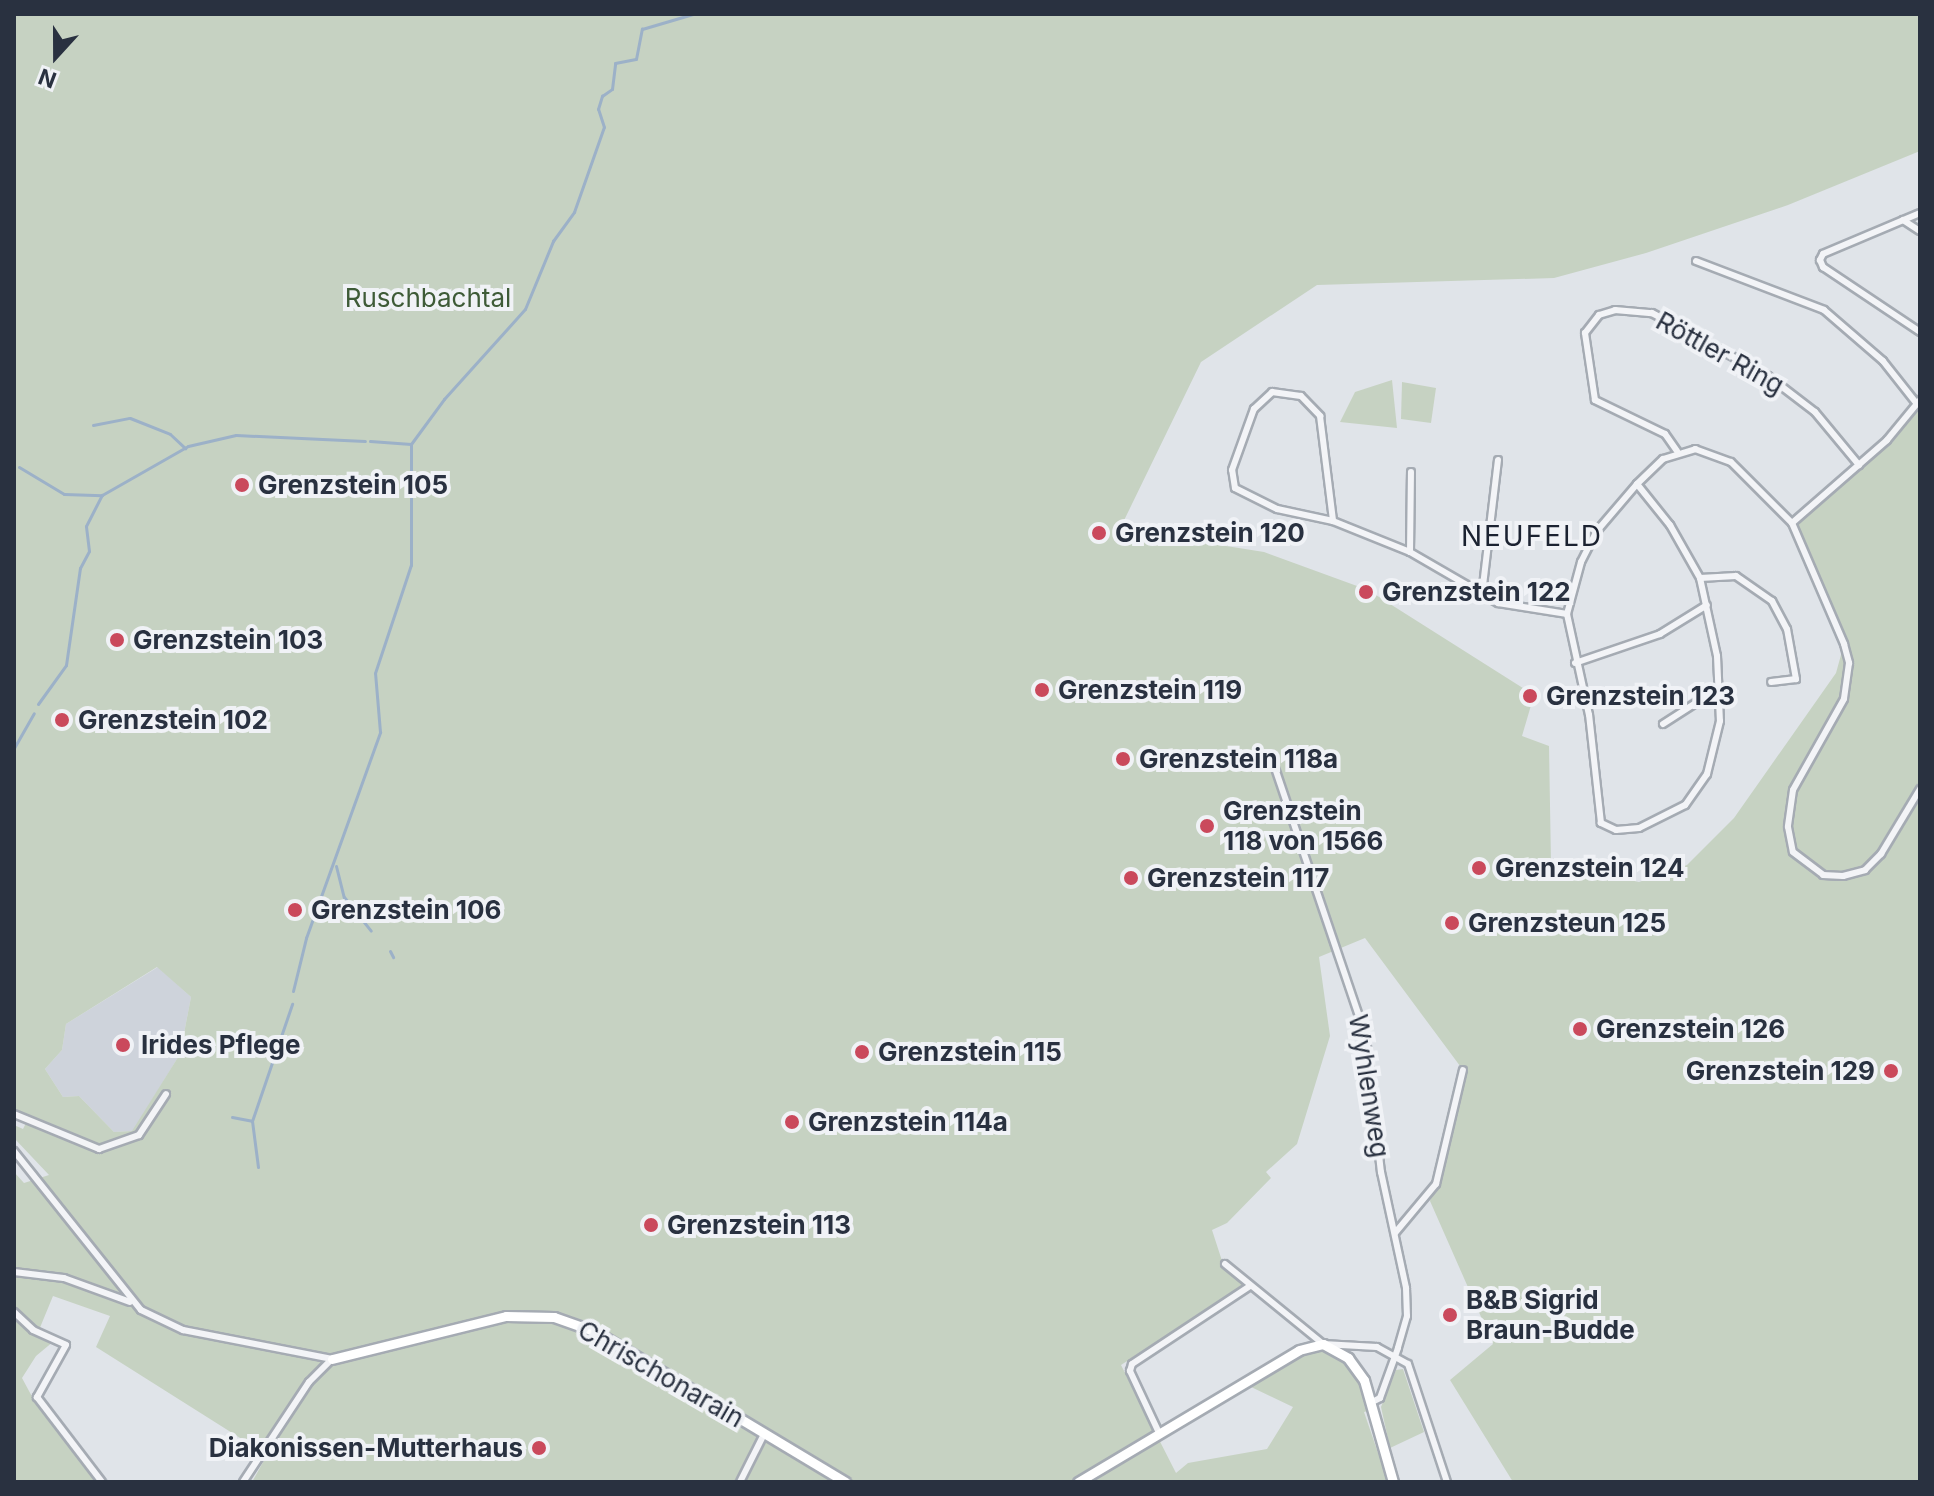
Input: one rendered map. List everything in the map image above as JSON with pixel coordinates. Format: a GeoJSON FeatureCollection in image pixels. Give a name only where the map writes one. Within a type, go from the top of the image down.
{"type":"FeatureCollection","features":[{"type":"Feature","properties":{"kind":"street"},"geometry":{"type":"LineString","coordinates":[[1920,213],[1823,254],[1820,260],[1823,267],[1920,332]]}},
{"type":"Feature","properties":{"kind":"street"},"geometry":{"type":"LineString","coordinates":[[1902,220],[1920,231]]}},
{"type":"Feature","properties":{"kind":"street"},"geometry":{"type":"LineString","coordinates":[[1696,261],[1824,310],[1883,361],[1918,402],[1859,465],[1792,523]]}},
{"type":"Feature","properties":{"kind":"street","name":"Röttler Ring"},"geometry":{"type":"LineString","coordinates":[[1677,451],[1665,434],[1595,400],[1585,333],[1599,315],[1615,310],[1652,313],[1768,376],[1815,412],[1859,465]]}},
{"type":"Feature","properties":{"kind":"street"},"geometry":{"type":"LineString","coordinates":[[1333,521],[1320,416],[1301,396],[1272,392],[1254,409],[1232,470],[1235,488],[1277,509],[1333,521],[1410,552],[1514,609],[1567,614]]}},
{"type":"Feature","properties":{"kind":"street"},"geometry":{"type":"LineString","coordinates":[[1637,484],[1670,525],[1700,578],[1719,688],[1717,743],[1697,792],[1658,822],[1616,830],[1598,817],[1589,715],[1575,663],[1567,614],[1588,545],[1637,484],[1677,451],[1695,449],[1731,462],[1792,523],[1849,663],[1844,699],[1793,790],[1788,827],[1793,852],[1823,875],[1843,876],[1865,870],[1920,789]]}},
{"type":"Feature","properties":{"kind":"street"},"geometry":{"type":"LineString","coordinates":[[1482,594],[1498,460]]}},
{"type":"Feature","properties":{"kind":"street"},"geometry":{"type":"LineString","coordinates":[[1410,552],[1411,472]]}},
{"type":"Feature","properties":{"kind":"street"},"geometry":{"type":"LineString","coordinates":[[1700,578],[1714,573],[1736,576],[1772,601],[1787,629],[1796,679],[1771,682]]}},
{"type":"Feature","properties":{"kind":"street"},"geometry":{"type":"LineString","coordinates":[[1575,663],[1648,640],[1707,605]]}},
{"type":"Feature","properties":{"kind":"street"},"geometry":{"type":"LineString","coordinates":[[1663,724],[1719,688]]}},
{"type":"Feature","properties":{"kind":"street","name":"Wyhlenweg"},"geometry":{"type":"LineString","coordinates":[[1276,771],[1366,1037],[1381,1172],[1408,1299],[1396,1354],[1380,1398],[1370,1398]]}},
{"type":"Feature","properties":{"kind":"street"},"geometry":{"type":"LineString","coordinates":[[1395,1233],[1436,1184],[1463,1070]]}},
{"type":"Feature","properties":{"kind":"street"},"geometry":{"type":"LineString","coordinates":[[14,1114],[99,1149],[139,1135],[166,1094]]}},
{"type":"Feature","properties":{"kind":"street"},"geometry":{"type":"LineString","coordinates":[[14,1151],[133,1303]]}},
{"type":"Feature","properties":{"kind":"street"},"geometry":{"type":"LineString","coordinates":[[1225,1264],[1323,1344],[1348,1358],[1370,1398],[1393,1482]]}},
{"type":"Feature","properties":{"kind":"street"},"geometry":{"type":"LineString","coordinates":[[14,1272],[64,1278],[133,1303],[183,1330],[332,1359]]}},
{"type":"Feature","properties":{"kind":"street"},"geometry":{"type":"LineString","coordinates":[[1160,1435],[1132,1375],[1132,1364],[1250,1286]]}},
{"type":"Feature","properties":{"kind":"street"},"geometry":{"type":"LineString","coordinates":[[14,1312],[33,1330],[66,1345],[39,1387],[38,1402],[102,1482]]}},
{"type":"Feature","properties":{"kind":"street","name":"Chrischonarain"},"geometry":{"type":"LineString","coordinates":[[332,1359],[506,1316],[554,1317],[594,1331],[845,1482]]}},
{"type":"Feature","properties":{"kind":"street"},"geometry":{"type":"LineString","coordinates":[[1078,1482],[1299,1350],[1323,1344],[1396,1354],[1408,1364],[1421,1395],[1447,1482]]}},
{"type":"Feature","properties":{"kind":"street"},"geometry":{"type":"LineString","coordinates":[[243,1482],[309,1382],[332,1359]]}},
{"type":"Feature","properties":{"kind":"street"},"geometry":{"type":"LineString","coordinates":[[740,1482],[764,1434]]}},
{"type":"Feature","properties":{"kind":"shaded area","name":"Irides Pflege"},"geometry":{"type":"Polygon","coordinates":[[[158,967],[191,997],[180,1054],[133,1131],[114,1132],[79,1096],[63,1097],[45,1069],[62,1050],[66,1024],[158,967]]]}},
{"type":"Feature","properties":{"kind":"green space","name":"Ruschbachtal"},"geometry":{"type":"Polygon","coordinates":[[[14,14],[1920,14],[1920,151],[1788,205],[1646,253],[1554,278],[1317,285],[1201,362],[1114,541],[1163,536],[1264,552],[1368,590],[1534,695],[1522,736],[1549,746],[1551,863],[1639,882],[1687,865],[1734,818],[1836,673],[1844,644],[1792,523],[1887,440],[1920,400],[1920,789],[1914,799],[1920,798],[1920,1482],[1513,1482],[1450,1380],[1493,1344],[1430,1201],[1463,1070],[1365,938],[1319,957],[1330,1036],[1297,1144],[1266,1172],[1271,1178],[1227,1223],[1212,1230],[1224,1267],[1244,1285],[1121,1365],[1176,1473],[1188,1463],[1267,1449],[1293,1407],[1249,1386],[1302,1354],[1325,1351],[1346,1363],[1360,1383],[1368,1411],[1364,1412],[1388,1482],[252,1482],[267,1455],[96,1347],[110,1316],[53,1296],[39,1330],[14,1306],[14,1172],[24,1183],[49,1175],[14,1138],[14,1125],[23,1129],[26,1123],[14,1117],[14,14]],[[157,967],[66,1024],[62,1050],[45,1069],[63,1097],[79,1096],[114,1132],[132,1131],[180,1054],[191,997],[157,967]]]}},
{"type":"Feature","properties":{"kind":"green space"},"geometry":{"type":"Polygon","coordinates":[[[1392,380],[1397,428],[1340,422],[1355,392],[1392,380]]]}},
{"type":"Feature","properties":{"kind":"green space"},"geometry":{"type":"Polygon","coordinates":[[[1402,382],[1436,388],[1431,423],[1401,419],[1402,382]]]}},
{"type":"Feature","properties":{"kind":"green space"},"geometry":{"type":"Polygon","coordinates":[[[14,1317],[37,1336],[54,1341],[36,1356],[22,1378],[36,1404],[99,1482],[14,1482],[14,1317]]]}},
{"type":"Feature","properties":{"kind":"green space"},"geometry":{"type":"Polygon","coordinates":[[[1403,1369],[1424,1432],[1390,1448],[1381,1407],[1396,1370],[1403,1369]]]}},
{"type":"Feature","properties":{"kind":"waterway"},"geometry":{"type":"LineString","coordinates":[[370,441],[411,444],[444,399],[525,309],[553,241],[574,212],[604,127],[598,109],[602,96],[612,89],[615,63],[636,59],[642,29],[693,14]]}},
{"type":"Feature","properties":{"kind":"waterway"},"geometry":{"type":"LineString","coordinates":[[93,425],[128,418]]}},
{"type":"Feature","properties":{"kind":"waterway"},"geometry":{"type":"LineString","coordinates":[[130,418],[170,434],[185,448]]}},
{"type":"Feature","properties":{"kind":"waterway"},"geometry":{"type":"LineString","coordinates":[[38,704],[66,665],[80,568],[89,551],[86,526],[102,495],[188,446],[236,435],[365,441]]}},
{"type":"Feature","properties":{"kind":"waterway"},"geometry":{"type":"LineString","coordinates":[[293,991],[306,938],[380,732],[375,673],[411,565],[411,444]]}},
{"type":"Feature","properties":{"kind":"waterway"},"geometry":{"type":"LineString","coordinates":[[19,467],[64,494],[102,495]]}},
{"type":"Feature","properties":{"kind":"waterway"},"geometry":{"type":"LineString","coordinates":[[14,748],[34,713]]}},
{"type":"Feature","properties":{"kind":"waterway"},"geometry":{"type":"LineString","coordinates":[[336,866],[344,897],[371,931]]}},
{"type":"Feature","properties":{"kind":"waterway"},"geometry":{"type":"LineString","coordinates":[[390,951],[393,957]]}},
{"type":"Feature","properties":{"kind":"waterway"},"geometry":{"type":"LineString","coordinates":[[258,1167],[252,1121],[292,1004]]}},
{"type":"Feature","properties":{"kind":"waterway"},"geometry":{"type":"LineString","coordinates":[[232,1117],[252,1121]]}},
{"type":"Feature","properties":{"kind":"place","name":"Grenzstein 105"},"geometry":{"type":"Point","coordinates":[242,485]}},
{"type":"Feature","properties":{"kind":"place","name":"Grenzstein 120"},"geometry":{"type":"Point","coordinates":[1099,533]}},
{"type":"Feature","properties":{"kind":"place","name":"Grenzstein 122"},"geometry":{"type":"Point","coordinates":[1366,592]}},
{"type":"Feature","properties":{"kind":"place","name":"Grenzstein 103"},"geometry":{"type":"Point","coordinates":[117,640]}},
{"type":"Feature","properties":{"kind":"place","name":"Grenzstein 119"},"geometry":{"type":"Point","coordinates":[1042,690]}},
{"type":"Feature","properties":{"kind":"place","name":"Grenzstein 123"},"geometry":{"type":"Point","coordinates":[1530,696]}},
{"type":"Feature","properties":{"kind":"place","name":"Grenzstein 102"},"geometry":{"type":"Point","coordinates":[62,720]}},
{"type":"Feature","properties":{"kind":"place","name":"Grenzstein 118a"},"geometry":{"type":"Point","coordinates":[1123,759]}},
{"type":"Feature","properties":{"kind":"place","name":"Grenzstein 118 von 1566"},"geometry":{"type":"Point","coordinates":[1207,826]}},
{"type":"Feature","properties":{"kind":"place","name":"Grenzstein 124"},"geometry":{"type":"Point","coordinates":[1479,868]}},
{"type":"Feature","properties":{"kind":"place","name":"Grenzstein 117"},"geometry":{"type":"Point","coordinates":[1131,878]}},
{"type":"Feature","properties":{"kind":"place","name":"Grenzstein 106"},"geometry":{"type":"Point","coordinates":[295,910]}},
{"type":"Feature","properties":{"kind":"place","name":"Grenzsteun 125"},"geometry":{"type":"Point","coordinates":[1452,923]}},
{"type":"Feature","properties":{"kind":"place","name":"Grenzstein 126"},"geometry":{"type":"Point","coordinates":[1580,1029]}},
{"type":"Feature","properties":{"kind":"place","name":"Irides Pflege"},"geometry":{"type":"Point","coordinates":[123,1045]}},
{"type":"Feature","properties":{"kind":"place","name":"Grenzstein 115"},"geometry":{"type":"Point","coordinates":[862,1052]}},
{"type":"Feature","properties":{"kind":"place","name":"Grenzstein 129"},"geometry":{"type":"Point","coordinates":[1891,1071]}},
{"type":"Feature","properties":{"kind":"place","name":"Grenzstein 114a"},"geometry":{"type":"Point","coordinates":[792,1122]}},
{"type":"Feature","properties":{"kind":"place","name":"Grenzstein 113"},"geometry":{"type":"Point","coordinates":[651,1225]}},
{"type":"Feature","properties":{"kind":"place","name":"B&B Sigrid Braun-Budde"},"geometry":{"type":"Point","coordinates":[1450,1315]}},
{"type":"Feature","properties":{"kind":"place","name":"Diakonissen-Mutterhaus"},"geometry":{"type":"Point","coordinates":[539,1448]}},
{"type":"Feature","properties":{"kind":"district","name":"NEUFELD"},"geometry":{"type":"Point","coordinates":[1532,536]}}]}
